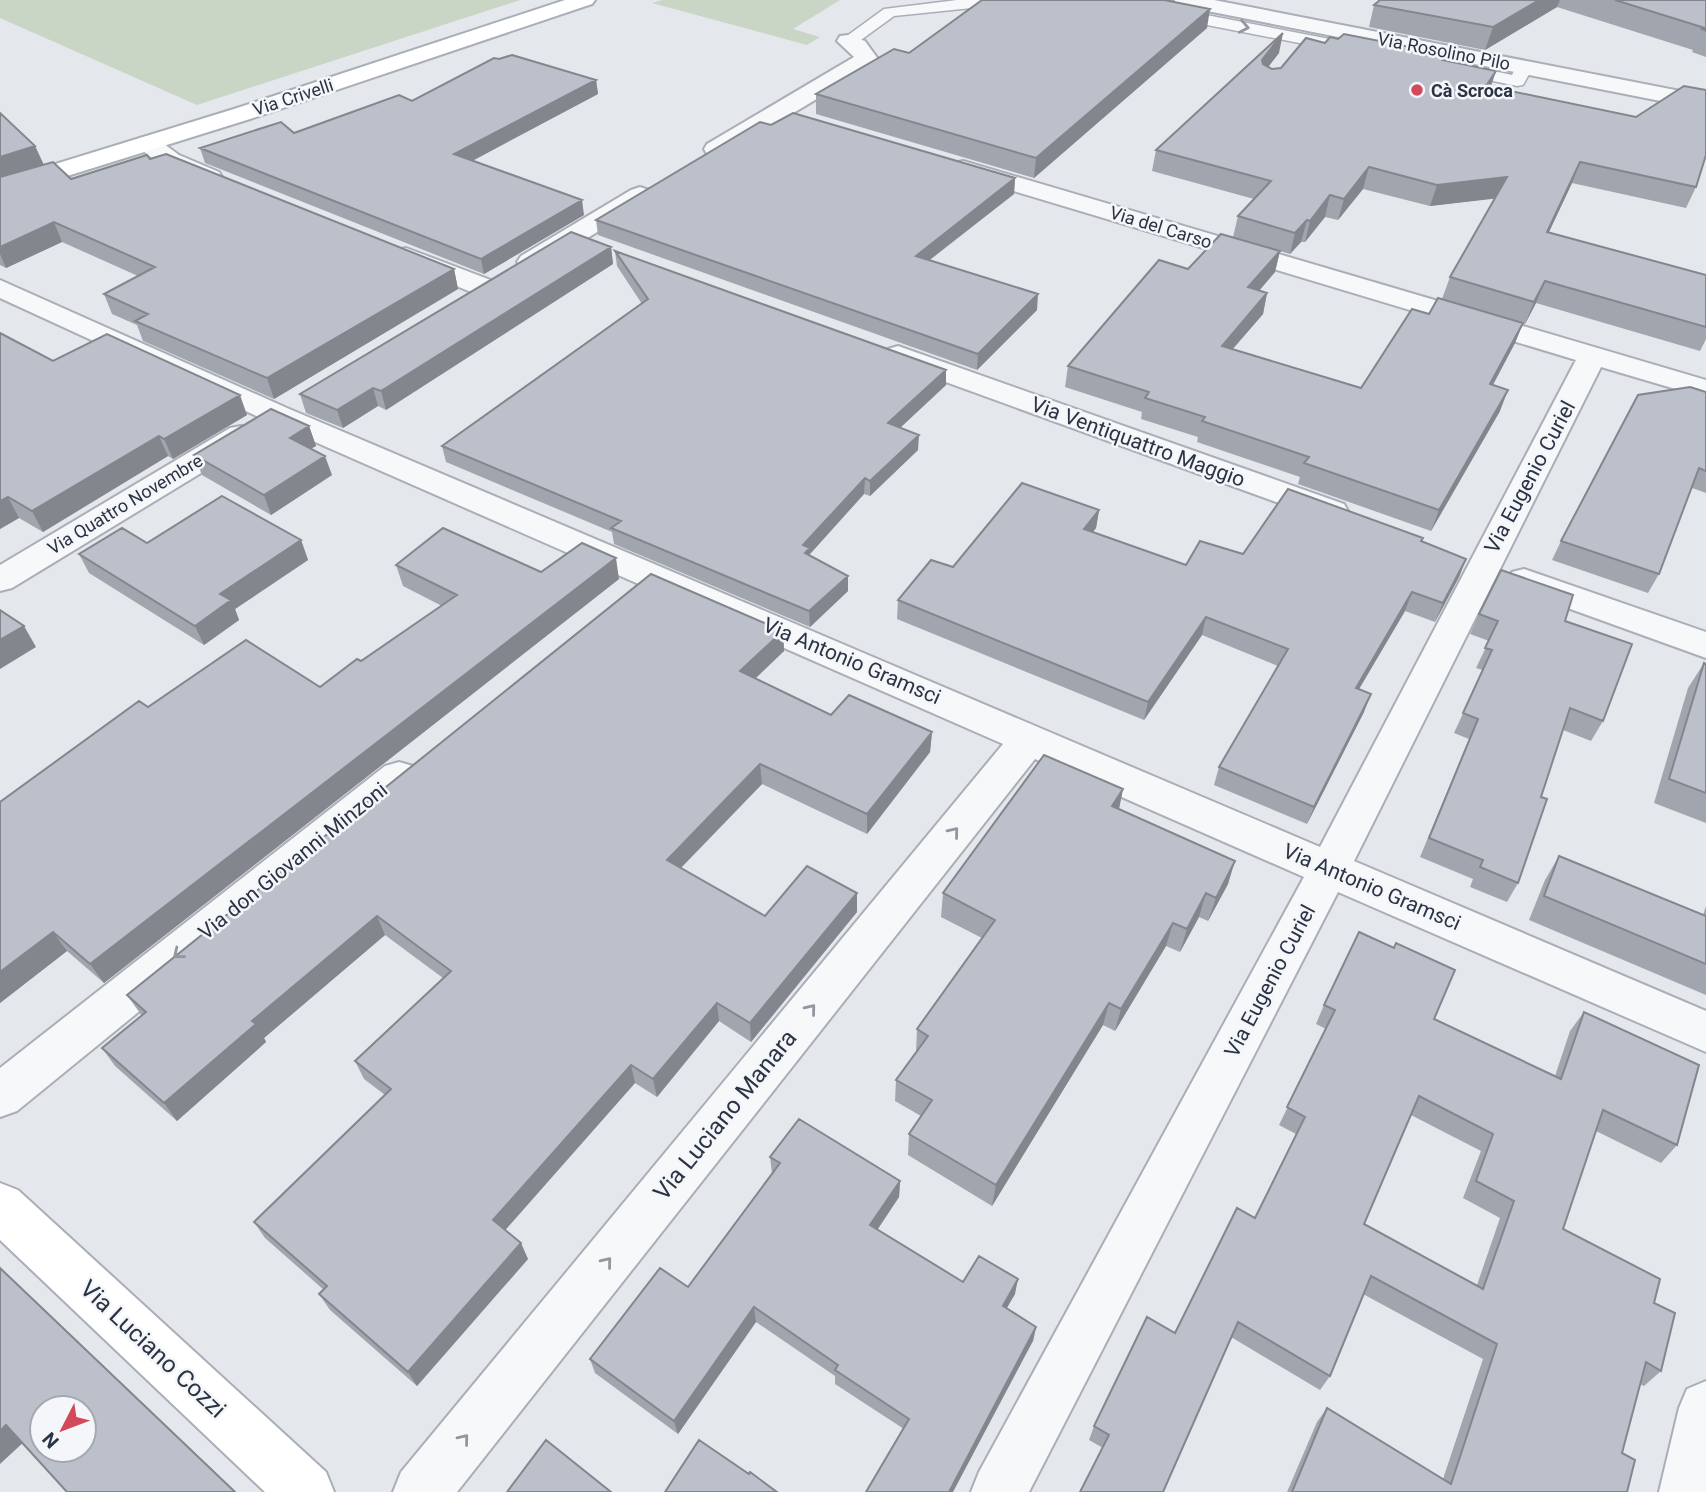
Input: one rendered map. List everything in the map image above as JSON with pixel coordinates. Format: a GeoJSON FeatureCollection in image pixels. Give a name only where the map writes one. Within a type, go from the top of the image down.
{"type":"FeatureCollection","features":[{"type":"Feature","properties":{"kind":"street","name":"Via Crivelli"},"geometry":{"type":"LineString","coordinates":[[0,189],[585,0]]}},
{"type":"Feature","properties":{"kind":"street","name":"Via Rosolino Pilo"},"geometry":{"type":"LineString","coordinates":[[1182,0],[1311,32],[1521,74],[1706,103]]}},
{"type":"Feature","properties":{"kind":"street"},"geometry":{"type":"LineString","coordinates":[[1311,32],[1336,7]]}},
{"type":"Feature","properties":{"kind":"street"},"geometry":{"type":"LineString","coordinates":[[696,161],[777,112],[855,52]]}},
{"type":"Feature","properties":{"kind":"street"},"geometry":{"type":"LineString","coordinates":[[777,112],[817,124]]}},
{"type":"Feature","properties":{"kind":"street"},"geometry":{"type":"LineString","coordinates":[[148,143],[170,160],[233,186]]}},
{"type":"Feature","properties":{"kind":"street","name":"Via del Carso"},"geometry":{"type":"LineString","coordinates":[[937,160],[1706,389]]}},
{"type":"Feature","properties":{"kind":"street"},"geometry":{"type":"LineString","coordinates":[[463,302],[662,182]]}},
{"type":"Feature","properties":{"kind":"street"},"geometry":{"type":"LineString","coordinates":[[570,237],[608,251]]}},
{"type":"Feature","properties":{"kind":"street"},"geometry":{"type":"LineString","coordinates":[[385,247],[486,288]]}},
{"type":"Feature","properties":{"kind":"street","name":"Via Antonio Gramsci"},"geometry":{"type":"LineString","coordinates":[[0,288],[288,407],[652,574],[1706,1032]]}},
{"type":"Feature","properties":{"kind":"street","name":"Via Ventiquattro Maggio"},"geometry":{"type":"LineString","coordinates":[[869,345],[1354,519]]}},
{"type":"Feature","properties":{"kind":"street","name":"Via Eugenio Curiel"},"geometry":{"type":"LineString","coordinates":[[999,1492],[1329,868],[1471,561],[1593,355]]}},
{"type":"Feature","properties":{"kind":"street","name":"Via Quattro Novembre"},"geometry":{"type":"LineString","coordinates":[[0,580],[288,407]]}},
{"type":"Feature","properties":{"kind":"street"},"geometry":{"type":"LineString","coordinates":[[1471,561],[1706,645]]}},
{"type":"Feature","properties":{"kind":"street"},"geometry":{"type":"LineString","coordinates":[[620,600],[652,574]]}},
{"type":"Feature","properties":{"kind":"street","name":"Via Luciano Manara"},"geometry":{"type":"LineString","coordinates":[[421,1492],[1030,738]]}},
{"type":"Feature","properties":{"kind":"street","name":"Via don Giovanni Minzoni"},"geometry":{"type":"LineString","coordinates":[[0,1096],[425,755]]}},
{"type":"Feature","properties":{"kind":"street","name":"Via Luciano Cozzi"},"geometry":{"type":"LineString","coordinates":[[0,1207],[306,1492]]}},
{"type":"Feature","properties":{"kind":"street"},"geometry":{"type":"LineString","coordinates":[[1687,1492],[1706,1408]]}},
{"type":"Feature","properties":{"kind":"lane"},"geometry":{"type":"LineString","coordinates":[[855,52],[890,12],[1001,0]]}},
{"type":"Feature","properties":{"kind":"lane"},"geometry":{"type":"LineString","coordinates":[[1105,0],[1311,32],[1292,56]]}},
{"type":"Feature","properties":{"kind":"green space"},"geometry":{"type":"Polygon","coordinates":[[[0,0],[520,0],[197,105],[0,18],[0,0]]]}},
{"type":"Feature","properties":{"kind":"green space"},"geometry":{"type":"Polygon","coordinates":[[[663,0],[840,0],[793,29],[820,37],[807,45],[652,3],[663,0]]]}},
{"type":"Feature","properties":{"kind":"building"},"geometry":{"type":"Polygon","coordinates":[[[982,0],[1164,0],[1210,9],[1036,158],[816,94],[894,49],[909,53],[982,0]]]}},
{"type":"Feature","properties":{"kind":"building"},"geometry":{"type":"Polygon","coordinates":[[[1380,0],[1539,0],[1493,27],[1374,5],[1380,0]]]}},
{"type":"Feature","properties":{"kind":"building"},"geometry":{"type":"Polygon","coordinates":[[[1615,0],[1706,0],[1706,31],[1702,29],[1705,28],[1615,0]]]}},
{"type":"Feature","properties":{"kind":"building"},"geometry":{"type":"Polygon","coordinates":[[[1283,33],[1262,60],[1263,64],[1272,69],[1281,68],[1306,38],[1325,43],[1330,37],[1338,39],[1344,34],[1451,55],[1443,60],[1496,71],[1486,86],[1636,117],[1684,86],[1706,90],[1706,155],[1696,187],[1580,162],[1547,232],[1706,275],[1706,327],[1545,281],[1534,302],[1450,277],[1507,177],[1437,185],[1369,167],[1344,199],[1330,195],[1310,221],[1307,220],[1295,233],[1238,216],[1271,181],[1156,150],[1283,33]]]}},
{"type":"Feature","properties":{"kind":"building"},"geometry":{"type":"Polygon","coordinates":[[[512,55],[596,80],[454,154],[582,200],[481,259],[200,148],[281,122],[294,133],[399,95],[412,101],[494,58],[512,55]]]}},
{"type":"Feature","properties":{"kind":"building"},"geometry":{"type":"Polygon","coordinates":[[[0,113],[35,146],[0,157],[0,113]]]}},
{"type":"Feature","properties":{"kind":"building"},"geometry":{"type":"Polygon","coordinates":[[[793,113],[1015,178],[916,256],[1038,294],[978,354],[596,220],[760,122],[771,125],[793,113]]]}},
{"type":"Feature","properties":{"kind":"building"},"geometry":{"type":"Polygon","coordinates":[[[166,154],[454,269],[267,378],[135,321],[148,314],[104,294],[155,267],[54,222],[0,247],[0,177],[53,162],[71,179],[147,155],[150,159],[166,154]]]}},
{"type":"Feature","properties":{"kind":"building"},"geometry":{"type":"Polygon","coordinates":[[[571,232],[611,247],[381,391],[373,388],[337,410],[300,394],[571,232]]]}},
{"type":"Feature","properties":{"kind":"building"},"geometry":{"type":"Polygon","coordinates":[[[1221,234],[1280,251],[1248,287],[1267,293],[1222,346],[1361,388],[1412,309],[1429,314],[1438,298],[1523,323],[1490,384],[1508,390],[1439,510],[1304,463],[1309,457],[1202,421],[1205,417],[1145,398],[1149,392],[1068,366],[1159,260],[1188,269],[1221,234]]]}},
{"type":"Feature","properties":{"kind":"building"},"geometry":{"type":"Polygon","coordinates":[[[615,251],[946,370],[888,423],[919,435],[870,481],[865,478],[803,545],[810,548],[805,553],[848,576],[809,611],[611,528],[621,521],[442,446],[648,299],[615,251]]]}},
{"type":"Feature","properties":{"kind":"building"},"geometry":{"type":"Polygon","coordinates":[[[0,333],[53,361],[107,334],[240,395],[164,439],[159,436],[32,511],[8,497],[0,501],[0,333]]]}},
{"type":"Feature","properties":{"kind":"building"},"geometry":{"type":"Polygon","coordinates":[[[1690,387],[1706,392],[1706,471],[1699,468],[1659,574],[1561,541],[1638,395],[1690,387]]]}},
{"type":"Feature","properties":{"kind":"building"},"geometry":{"type":"Polygon","coordinates":[[[271,409],[309,426],[290,438],[325,456],[264,495],[194,455],[271,409]]]}},
{"type":"Feature","properties":{"kind":"building"},"geometry":{"type":"Polygon","coordinates":[[[1022,483],[1099,510],[1084,529],[1186,565],[1200,541],[1243,554],[1288,489],[1423,538],[1421,541],[1466,559],[1443,603],[1412,592],[1356,688],[1371,694],[1314,807],[1219,767],[1288,649],[1206,617],[1148,702],[898,600],[931,560],[953,567],[1022,483]]]}},
{"type":"Feature","properties":{"kind":"building"},"geometry":{"type":"Polygon","coordinates":[[[222,496],[301,540],[220,594],[231,600],[195,626],[79,554],[122,528],[147,543],[222,496]]]}},
{"type":"Feature","properties":{"kind":"building"},"geometry":{"type":"Polygon","coordinates":[[[443,528],[541,572],[582,543],[616,558],[90,964],[53,932],[0,972],[0,802],[139,701],[148,707],[246,640],[320,687],[357,659],[361,661],[457,595],[396,565],[443,528]]]}},
{"type":"Feature","properties":{"kind":"building"},"geometry":{"type":"Polygon","coordinates":[[[1501,570],[1573,595],[1565,621],[1632,644],[1603,721],[1570,708],[1541,797],[1547,799],[1518,883],[1480,867],[1483,860],[1429,838],[1478,719],[1463,713],[1492,650],[1485,648],[1498,621],[1479,614],[1501,570]]]}},
{"type":"Feature","properties":{"kind":"building"},"geometry":{"type":"Polygon","coordinates":[[[651,574],[783,631],[740,671],[831,715],[849,695],[932,732],[867,814],[760,764],[667,860],[765,916],[807,866],[857,893],[750,1023],[717,1003],[653,1079],[631,1065],[493,1220],[521,1243],[408,1372],[319,1294],[327,1286],[254,1222],[391,1089],[355,1061],[451,971],[377,916],[252,1021],[256,1024],[164,1103],[102,1048],[146,1012],[127,995],[651,574]]]}},
{"type":"Feature","properties":{"kind":"building"},"geometry":{"type":"Polygon","coordinates":[[[0,610],[24,626],[0,640],[0,610]]]}},
{"type":"Feature","properties":{"kind":"building"},"geometry":{"type":"Polygon","coordinates":[[[1704,663],[1706,664],[1706,793],[1669,779],[1704,663]]]}},
{"type":"Feature","properties":{"kind":"building"},"geometry":{"type":"Polygon","coordinates":[[[1044,755],[1123,789],[1112,806],[1235,861],[1216,898],[1206,893],[1187,929],[1173,923],[1121,1009],[1109,1003],[996,1185],[909,1134],[932,1100],[896,1080],[928,1036],[917,1029],[995,920],[943,893],[1044,755]]]}},
{"type":"Feature","properties":{"kind":"building"},"geometry":{"type":"Polygon","coordinates":[[[1559,856],[1706,916],[1706,964],[1544,896],[1559,856]]]}},
{"type":"Feature","properties":{"kind":"building"},"geometry":{"type":"Polygon","coordinates":[[[1359,932],[1394,948],[1396,943],[1455,970],[1434,1019],[1561,1079],[1584,1012],[1699,1065],[1677,1145],[1603,1110],[1563,1229],[1660,1279],[1654,1303],[1675,1313],[1661,1371],[1646,1362],[1622,1453],[1635,1460],[1627,1492],[1292,1492],[1327,1408],[1451,1484],[1497,1344],[1371,1276],[1330,1376],[1238,1322],[1163,1492],[1080,1492],[1109,1435],[1094,1426],[1147,1317],[1175,1333],[1237,1208],[1255,1218],[1305,1117],[1287,1107],[1335,1010],[1324,1005],[1359,932]],[[1419,1096],[1364,1224],[1483,1289],[1514,1201],[1476,1181],[1493,1134],[1419,1096]]]}},
{"type":"Feature","properties":{"kind":"building"},"geometry":{"type":"Polygon","coordinates":[[[799,1119],[900,1181],[870,1225],[963,1282],[979,1256],[1018,1279],[1003,1306],[1036,1327],[949,1492],[866,1492],[909,1419],[835,1370],[838,1365],[754,1307],[674,1421],[590,1359],[660,1268],[688,1287],[780,1163],[770,1157],[799,1119]]]}},
{"type":"Feature","properties":{"kind":"building"},"geometry":{"type":"Polygon","coordinates":[[[0,1268],[235,1492],[67,1492],[42,1464],[98,1464],[98,1394],[28,1394],[28,1449],[6,1425],[0,1431],[0,1268]]]}},
{"type":"Feature","properties":{"kind":"building"},"geometry":{"type":"Polygon","coordinates":[[[546,1440],[611,1492],[507,1492],[546,1440]]]}},
{"type":"Feature","properties":{"kind":"building"},"geometry":{"type":"Polygon","coordinates":[[[699,1440],[749,1474],[750,1472],[777,1492],[665,1492],[699,1440]]]}},
{"type":"Feature","properties":{"kind":"place","name":"Cà Scroca"},"geometry":{"type":"Point","coordinates":[1417,90]}}]}
